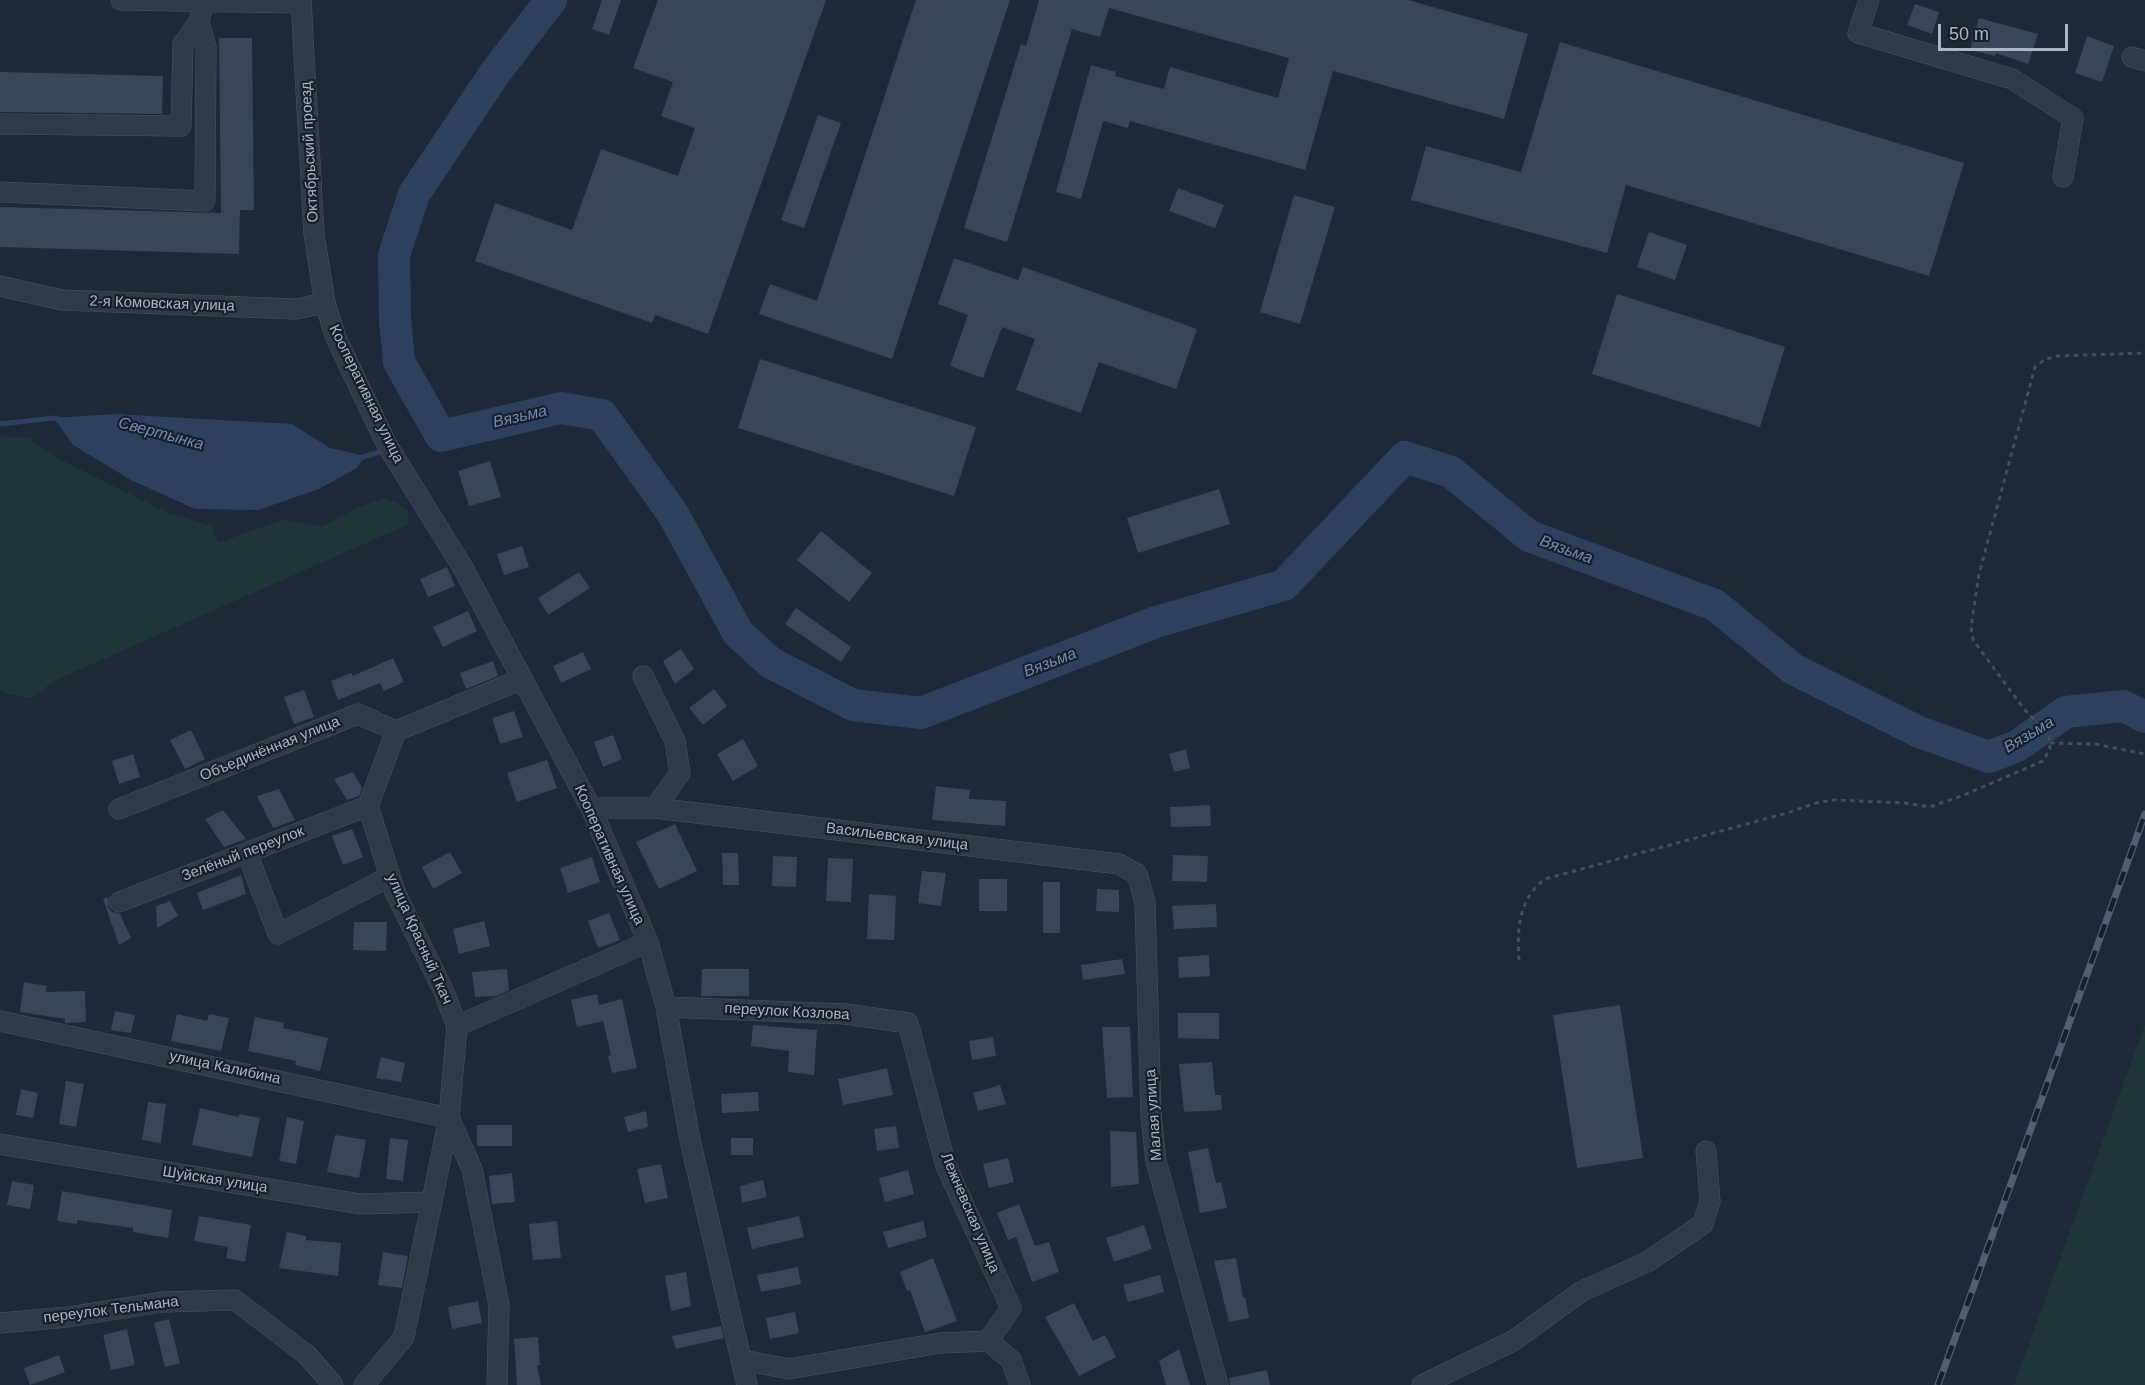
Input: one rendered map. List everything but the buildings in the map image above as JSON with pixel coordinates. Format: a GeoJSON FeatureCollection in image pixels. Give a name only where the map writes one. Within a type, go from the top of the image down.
{"type":"FeatureCollection","features":[{"type":"Feature","properties":{"kind":"street"},"geometry":{"type":"LineString","coordinates":[[121,0],[301,2]]}},
{"type":"Feature","properties":{"kind":"street"},"geometry":{"type":"LineString","coordinates":[[1869,0],[1858,33],[2012,79],[2073,118],[2063,177]]}},
{"type":"Feature","properties":{"kind":"street"},"geometry":{"type":"LineString","coordinates":[[0,124],[181,126],[183,44],[199,22],[204,1]]}},
{"type":"Feature","properties":{"kind":"street","name":"Октябрьский проезд"},"geometry":{"type":"LineString","coordinates":[[301,2],[314,234],[325,303]]}},
{"type":"Feature","properties":{"kind":"street"},"geometry":{"type":"LineString","coordinates":[[0,192],[205,201],[206,47],[199,22]]}},
{"type":"Feature","properties":{"kind":"street","name":"2-я Комовская улица"},"geometry":{"type":"LineString","coordinates":[[0,286],[62,300],[296,309],[325,303]]}},
{"type":"Feature","properties":{"kind":"street","name":"Кооперативная улица"},"geometry":{"type":"LineString","coordinates":[[325,303],[336,338],[387,445],[463,568],[520,680],[591,808],[648,942],[666,1007],[690,1140],[747,1385]]}},
{"type":"Feature","properties":{"kind":"street"},"geometry":{"type":"LineString","coordinates":[[643,676],[675,741],[680,773],[656,808]]}},
{"type":"Feature","properties":{"kind":"street"},"geometry":{"type":"LineString","coordinates":[[368,806],[396,731],[520,680]]}},
{"type":"Feature","properties":{"kind":"street","name":"Объединённая улица"},"geometry":{"type":"LineString","coordinates":[[119,809],[358,714],[396,731]]}},
{"type":"Feature","properties":{"kind":"street","name":"Зелёный переулок"},"geometry":{"type":"LineString","coordinates":[[119,902],[368,806]]}},
{"type":"Feature","properties":{"kind":"street","name":"улица Красный Ткач"},"geometry":{"type":"LineString","coordinates":[[364,1385],[404,1336],[449,1118],[457,1026],[444,992],[389,877],[368,806]]}},
{"type":"Feature","properties":{"kind":"street","name":"Васильевская улица"},"geometry":{"type":"LineString","coordinates":[[591,808],[656,808],[1119,864],[1137,874]]}},
{"type":"Feature","properties":{"kind":"street"},"geometry":{"type":"LineString","coordinates":[[247,854],[278,933],[389,877]]}},
{"type":"Feature","properties":{"kind":"street","name":"Малая улица"},"geometry":{"type":"LineString","coordinates":[[1137,874],[1145,902],[1151,1114],[1156,1161],[1218,1385]]}},
{"type":"Feature","properties":{"kind":"street"},"geometry":{"type":"LineString","coordinates":[[457,1026],[648,942]]}},
{"type":"Feature","properties":{"kind":"street","name":"переулок Козлова"},"geometry":{"type":"LineString","coordinates":[[666,1007],[846,1014],[908,1023]]}},
{"type":"Feature","properties":{"kind":"street","name":"улица Калибина"},"geometry":{"type":"LineString","coordinates":[[0,1021],[449,1118]]}},
{"type":"Feature","properties":{"kind":"street","name":"Лежневская улица"},"geometry":{"type":"LineString","coordinates":[[908,1023],[946,1166],[1011,1308],[988,1341]]}},
{"type":"Feature","properties":{"kind":"street","name":"улица Красный Ткач"},"geometry":{"type":"LineString","coordinates":[[449,1118],[472,1169],[499,1305],[497,1385]]}},
{"type":"Feature","properties":{"kind":"street","name":"Шуйская улица"},"geometry":{"type":"LineString","coordinates":[[0,1144],[360,1204],[432,1202]]}},
{"type":"Feature","properties":{"kind":"street"},"geometry":{"type":"LineString","coordinates":[[1422,1385],[1513,1341],[1582,1291],[1647,1262],[1703,1224],[1710,1201],[1706,1150]]}},
{"type":"Feature","properties":{"kind":"street","name":"переулок Тельмана"},"geometry":{"type":"LineString","coordinates":[[0,1323],[68,1317],[162,1302],[235,1300],[307,1355],[333,1385]]}},
{"type":"Feature","properties":{"kind":"street"},"geometry":{"type":"LineString","coordinates":[[742,1360],[789,1369],[940,1343],[988,1341],[1011,1360],[1020,1385]]}},
{"type":"Feature","properties":{"kind":"path"},"geometry":{"type":"LineString","coordinates":[[1519,960],[1518,928],[1525,902],[1535,886],[1545,879],[1816,803],[1834,800],[1905,803],[1930,807],[2043,761],[2050,749],[2049,736],[2024,709],[1973,640],[1971,627],[1979,574],[2035,367],[2055,356],[2145,353]]}},
{"type":"Feature","properties":{"kind":"path"},"geometry":{"type":"LineString","coordinates":[[2050,743],[2095,744],[2145,754]]}},
{"type":"Feature","properties":{"kind":"green space"},"geometry":{"type":"Polygon","coordinates":[[[0,436],[30,439],[59,459],[168,513],[212,526],[218,543],[284,519],[322,527],[356,508],[386,498],[408,509],[409,524],[56,680],[31,698],[6,694],[0,690],[0,436]]]}},
{"type":"Feature","properties":{"kind":"green space"},"geometry":{"type":"Polygon","coordinates":[[[2145,1024],[2145,1385],[2014,1385],[2145,1024]]]}},
{"type":"Feature","properties":{"kind":"water"},"geometry":{"type":"Polygon","coordinates":[[[115,414],[292,424],[330,448],[365,456],[357,468],[319,489],[258,510],[195,509],[131,480],[73,445],[54,418],[115,414]]]}},
{"type":"Feature","properties":{"kind":"waterway","name":"Вязьма"},"geometry":{"type":"LineString","coordinates":[[551,0],[495,73],[414,194],[394,255],[395,319],[399,362],[441,436],[561,408],[602,415],[673,514],[738,633],[771,663],[853,705],[921,713],[1156,622],[1284,585],[1405,457],[1451,472],[1529,536],[1715,605],[1793,669],[1919,732],[1989,757],[2017,746],[2066,712],[2123,706],[2145,717]]}},
{"type":"Feature","properties":{"kind":"waterway","name":"Свертынка"},"geometry":{"type":"LineString","coordinates":[[0,424],[54,418],[61,420]]}},
{"type":"Feature","properties":{"kind":"waterway","name":"Свертынка"},"geometry":{"type":"LineString","coordinates":[[360,458],[386,450]]}},
{"type":"Feature","properties":{"kind":"railway"},"geometry":{"type":"LineString","coordinates":[[1938,1385],[2145,814]]}}]}
